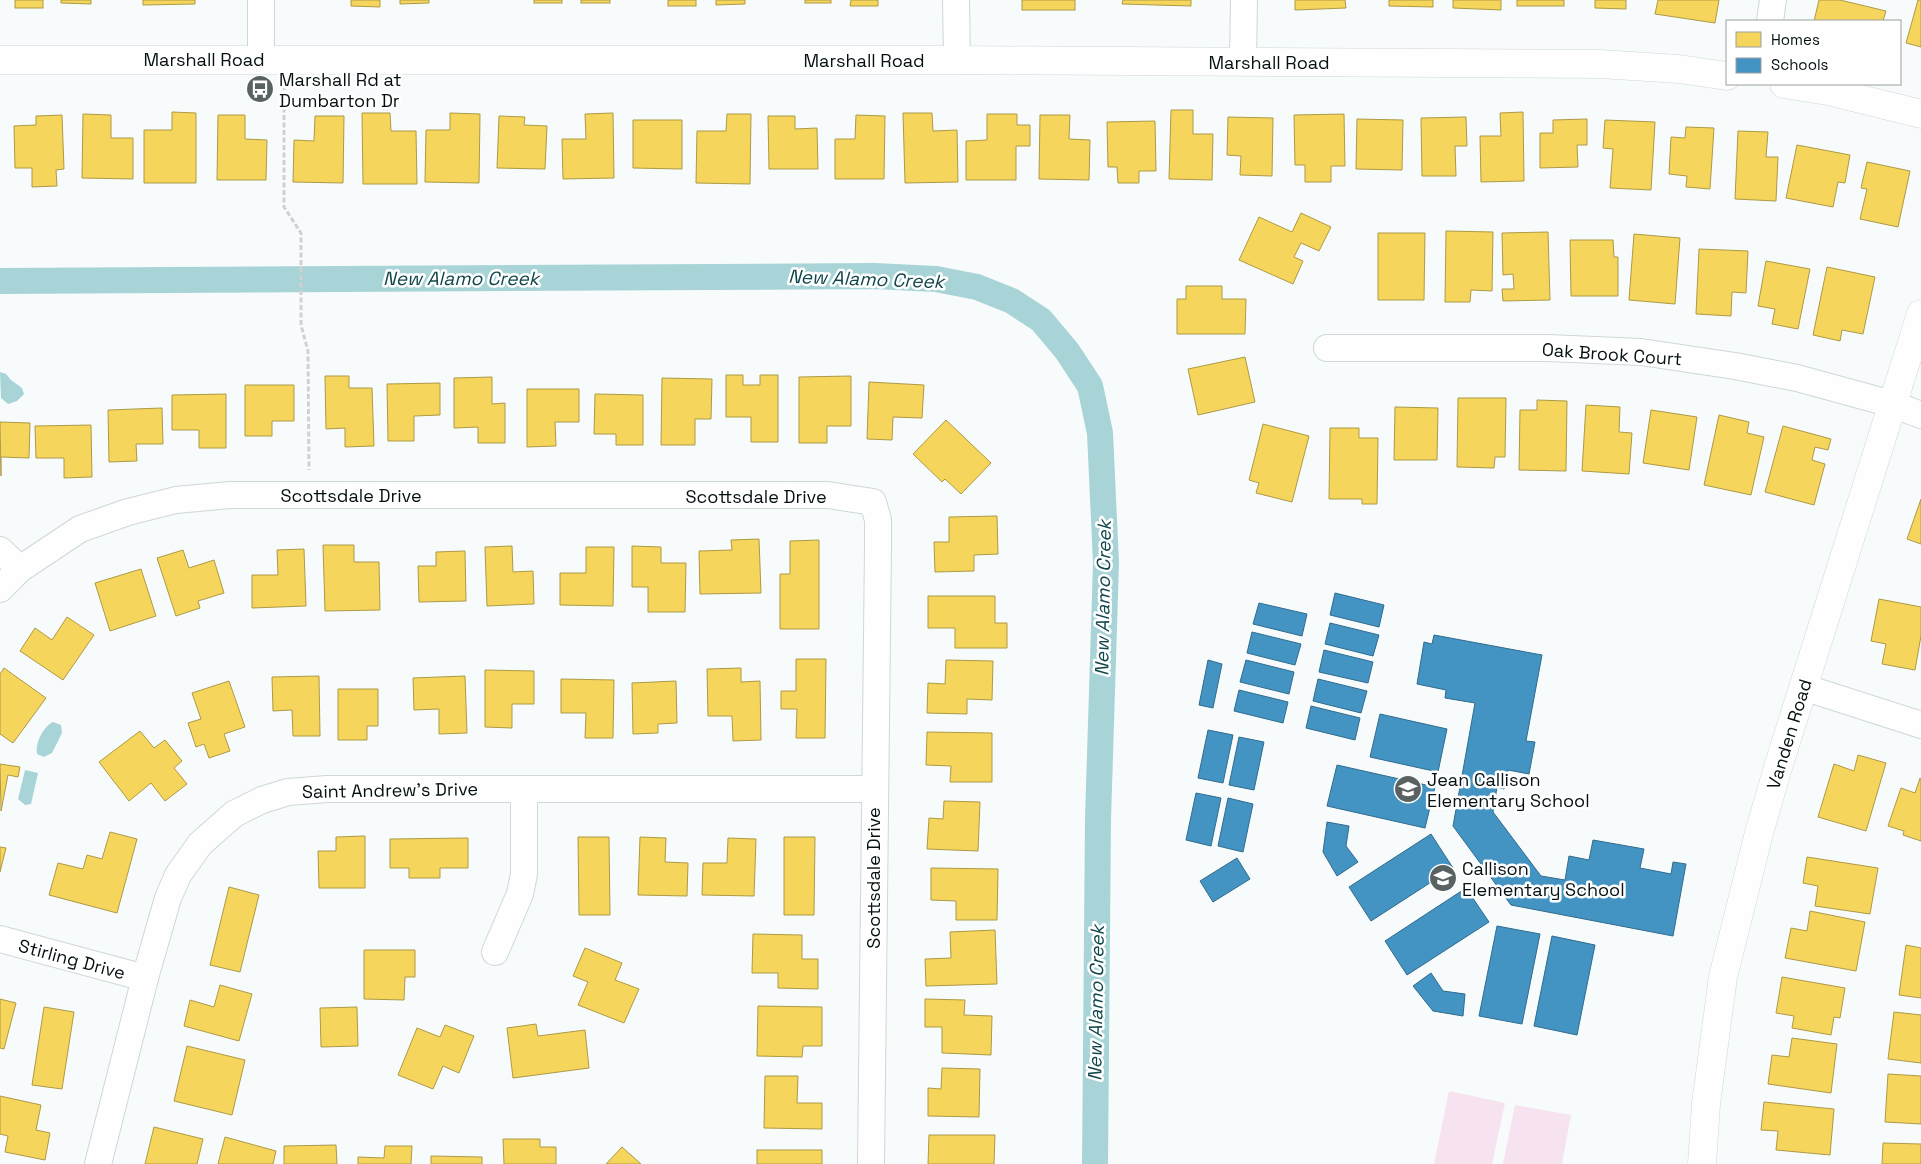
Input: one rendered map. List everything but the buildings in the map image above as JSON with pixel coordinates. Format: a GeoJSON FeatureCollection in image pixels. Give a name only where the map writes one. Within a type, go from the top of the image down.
{"type":"FeatureCollection","features":[{"type":"Feature","properties":{"kind":"street"},"geometry":{"type":"LineString","coordinates":[[260,0],[273,59]]}},
{"type":"Feature","properties":{"kind":"street"},"geometry":{"type":"LineString","coordinates":[[956,0],[956,60]]}},
{"type":"Feature","properties":{"kind":"street"},"geometry":{"type":"LineString","coordinates":[[1243,61],[1244,0]]}},
{"type":"Feature","properties":{"kind":"street"},"geometry":{"type":"LineString","coordinates":[[1770,20],[1773,0]]}},
{"type":"Feature","properties":{"kind":"street","name":"Marshall Road"},"geometry":{"type":"LineString","coordinates":[[0,60],[956,60],[1600,64],[1679,69],[1726,76]]}},
{"type":"Feature","properties":{"kind":"street"},"geometry":{"type":"LineString","coordinates":[[1791,85],[1828,90],[1921,114]]}},
{"type":"Feature","properties":{"kind":"street","name":"Vanden Road"},"geometry":{"type":"LineString","coordinates":[[1702,1164],[1706,1104],[1723,977],[1759,832],[1921,314]]}},
{"type":"Feature","properties":{"kind":"street","name":"Oak Brook Court"},"geometry":{"type":"LineString","coordinates":[[1328,348],[1548,348],[1642,352],[1788,376],[1892,404],[1921,415]]}},
{"type":"Feature","properties":{"kind":"street","name":"Scottsdale Drive"},"geometry":{"type":"LineString","coordinates":[[0,589],[20,569],[80,529],[128,512],[176,500],[230,495],[828,495],[873,502],[878,520],[878,547],[871,1164]]}},
{"type":"Feature","properties":{"kind":"street"},"geometry":{"type":"LineString","coordinates":[[0,550],[20,569]]}},
{"type":"Feature","properties":{"kind":"street"},"geometry":{"type":"LineString","coordinates":[[1803,687],[1921,725]]}},
{"type":"Feature","properties":{"kind":"street","name":"Saint Andrew's Drive"},"geometry":{"type":"LineString","coordinates":[[98,1164],[145,978],[168,898],[178,875],[200,844],[234,814],[262,800],[288,792],[326,789],[874,789]]}},
{"type":"Feature","properties":{"kind":"street"},"geometry":{"type":"LineString","coordinates":[[495,952],[520,894],[524,874],[524,789]]}},
{"type":"Feature","properties":{"kind":"street","name":"Stirling Drive"},"geometry":{"type":"LineString","coordinates":[[0,939],[145,978]]}},
{"type":"Feature","properties":{"kind":"path"},"geometry":{"type":"LineString","coordinates":[[273,59],[284,207],[301,233],[301,325],[308,351],[309,495]]}},
{"type":"Feature","properties":{"kind":"shaded area"},"geometry":{"type":"Polygon","coordinates":[[[1449,1091],[1505,1103],[1492,1164],[1434,1164],[1449,1091]]]}},
{"type":"Feature","properties":{"kind":"shaded area"},"geometry":{"type":"Polygon","coordinates":[[[1515,1105],[1571,1115],[1562,1164],[1503,1164],[1515,1105]]]}},
{"type":"Feature","properties":{"kind":"water"},"geometry":{"type":"Polygon","coordinates":[[[0,372],[6,374],[22,388],[24,394],[17,401],[8,404],[1,398],[0,372]]]}},
{"type":"Feature","properties":{"kind":"water"},"geometry":{"type":"Polygon","coordinates":[[[53,722],[61,725],[62,733],[52,753],[44,757],[37,754],[37,745],[43,731],[53,722]]]}},
{"type":"Feature","properties":{"kind":"water"},"geometry":{"type":"Polygon","coordinates":[[[25,770],[38,773],[31,804],[25,805],[18,799],[25,770]]]}},
{"type":"Feature","properties":{"kind":"waterway","name":"New Alamo Creek"},"geometry":{"type":"LineString","coordinates":[[0,281],[875,276],[936,279],[977,287],[1012,301],[1041,320],[1067,351],[1090,386],[1100,433],[1106,563],[1098,819],[1095,1164]]}},
{"type":"Feature","properties":{"kind":"place","name":"Marshall Rd at Dumbarton Dr"},"geometry":{"type":"Point","coordinates":[260,89]}},
{"type":"Feature","properties":{"kind":"place","name":"Jean Callison Elementary School"},"geometry":{"type":"Point","coordinates":[1408,789]}},
{"type":"Feature","properties":{"kind":"place","name":"Callison Elementary School"},"geometry":{"type":"Point","coordinates":[1443,878]}}]}
